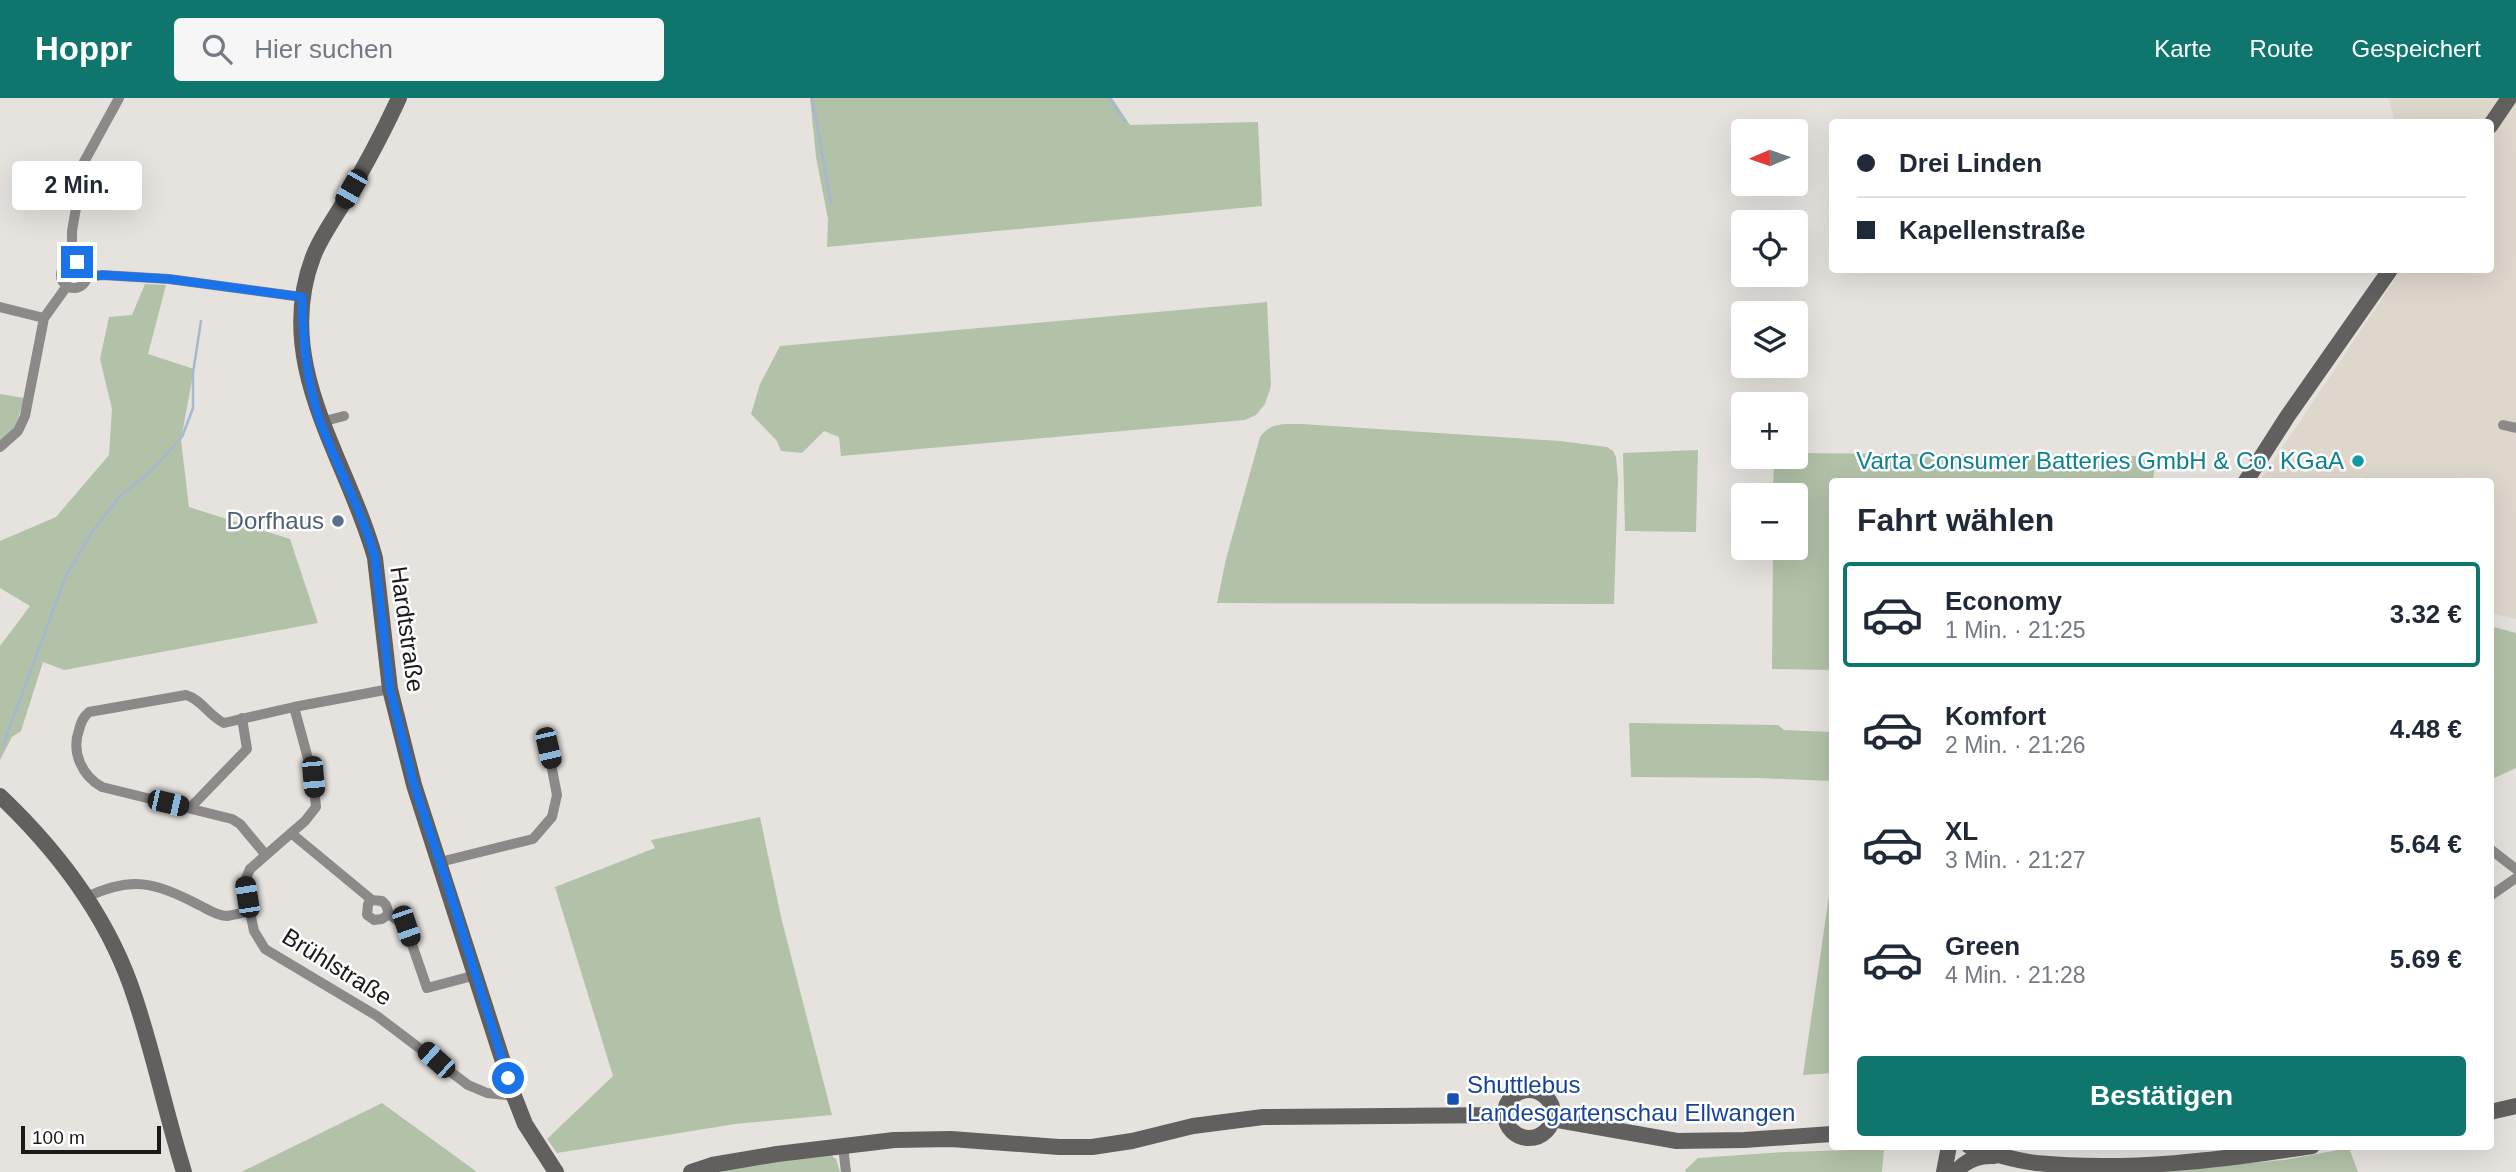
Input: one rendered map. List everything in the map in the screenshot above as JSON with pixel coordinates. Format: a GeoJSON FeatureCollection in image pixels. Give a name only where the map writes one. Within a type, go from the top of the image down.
{"type":"FeatureCollection","features":[{"type":"Feature","properties":{"kind":"main road","name":"Hardtstraße"},"geometry":{"type":"LineString","coordinates":[[399,98],[385,129],[313,255],[302,297],[303,350],[321,422],[375,558],[390,689],[414,785],[514,1096],[525,1124],[556,1172]]}},
{"type":"Feature","properties":{"kind":"main road"},"geometry":{"type":"LineString","coordinates":[[2494,120],[2510,98]]}},
{"type":"Feature","properties":{"kind":"main road"},"geometry":{"type":"LineString","coordinates":[[2248,478],[2287,417],[2388,273]]}},
{"type":"Feature","properties":{"kind":"main road"},"geometry":{"type":"LineString","coordinates":[[0,796],[29,823],[87,897],[104,926],[135,996],[184,1172]]}},
{"type":"Feature","properties":{"kind":"main road"},"geometry":{"type":"LineString","coordinates":[[1528,1090],[1545,1097],[1551,1107],[1552,1119],[1544,1133],[1528,1138],[1514,1133],[1505,1115],[1511,1098],[1528,1090]]}},
{"type":"Feature","properties":{"kind":"main road"},"geometry":{"type":"LineString","coordinates":[[2494,1111],[2516,1106]]}},
{"type":"Feature","properties":{"kind":"main road"},"geometry":{"type":"LineString","coordinates":[[691,1172],[764,1156],[894,1140],[951,1139],[1092,1147],[1132,1141],[1194,1126],[1263,1117],[1505,1115]]}},
{"type":"Feature","properties":{"kind":"main road"},"geometry":{"type":"LineString","coordinates":[[1552,1119],[1677,1141],[1829,1134]]}},
{"type":"Feature","properties":{"kind":"main road"},"geometry":{"type":"LineString","coordinates":[[1944,1172],[1948,1150]]}},
{"type":"Feature","properties":{"kind":"main road"},"geometry":{"type":"LineString","coordinates":[[1983,1150],[2035,1163],[2099,1167],[2211,1162],[2287,1150]]}},
{"type":"Feature","properties":{"kind":"main road"},"geometry":{"type":"LineString","coordinates":[[1956,1172],[1961,1166],[1982,1156],[2007,1157]]}},
{"type":"Feature","properties":{"kind":"street"},"geometry":{"type":"LineString","coordinates":[[72,261],[72,231],[84,162],[118,98]]}},
{"type":"Feature","properties":{"kind":"street"},"geometry":{"type":"LineString","coordinates":[[72,261],[85,267],[88,277]]}},
{"type":"Feature","properties":{"kind":"street"},"geometry":{"type":"LineString","coordinates":[[66,286],[61,278],[62,269],[72,261]]}},
{"type":"Feature","properties":{"kind":"street"},"geometry":{"type":"LineString","coordinates":[[66,286],[79,287],[88,277],[102,275],[169,279],[302,297]]}},
{"type":"Feature","properties":{"kind":"street"},"geometry":{"type":"LineString","coordinates":[[0,447],[18,430],[25,416],[44,318],[66,286]]}},
{"type":"Feature","properties":{"kind":"street"},"geometry":{"type":"LineString","coordinates":[[0,307],[44,318]]}},
{"type":"Feature","properties":{"kind":"street"},"geometry":{"type":"LineString","coordinates":[[321,422],[344,416]]}},
{"type":"Feature","properties":{"kind":"street"},"geometry":{"type":"LineString","coordinates":[[2503,425],[2516,428]]}},
{"type":"Feature","properties":{"kind":"street"},"geometry":{"type":"LineString","coordinates":[[265,854],[240,824],[92,782],[76,754],[74,744],[83,716],[89,712],[186,695],[193,697],[214,719],[224,723],[390,689]]}},
{"type":"Feature","properties":{"kind":"street","name":"Brühlstraße"},"geometry":{"type":"LineString","coordinates":[[294,707],[313,777],[316,807],[305,821],[250,869],[244,883],[254,931],[265,949],[377,1016],[468,1085],[487,1093],[514,1096]]}},
{"type":"Feature","properties":{"kind":"street"},"geometry":{"type":"LineString","coordinates":[[190,808],[247,749],[242,718]]}},
{"type":"Feature","properties":{"kind":"street"},"geometry":{"type":"LineString","coordinates":[[440,862],[533,839],[552,817],[557,795],[548,748]]}},
{"type":"Feature","properties":{"kind":"street"},"geometry":{"type":"LineString","coordinates":[[291,834],[372,900],[382,901],[388,914],[406,926],[427,988],[476,975]]}},
{"type":"Feature","properties":{"kind":"street"},"geometry":{"type":"LineString","coordinates":[[2494,852],[2516,869]]}},
{"type":"Feature","properties":{"kind":"street"},"geometry":{"type":"LineString","coordinates":[[2494,893],[2516,878]]}},
{"type":"Feature","properties":{"kind":"street"},"geometry":{"type":"LineString","coordinates":[[87,897],[123,884],[154,884],[215,913],[226,916],[249,911]]}},
{"type":"Feature","properties":{"kind":"street"},"geometry":{"type":"LineString","coordinates":[[372,900],[368,904],[367,915],[374,920],[382,919],[388,914]]}},
{"type":"Feature","properties":{"kind":"street"},"geometry":{"type":"LineString","coordinates":[[843,1146],[846,1172]]}},
{"type":"Feature","properties":{"kind":"shaded area"},"geometry":{"type":"Polygon","coordinates":[[[2388,98],[2516,98],[2516,619],[2494,614],[2494,478],[2262,478],[2399,273],[2494,273],[2494,119],[2394,119],[2388,98]]]}},
{"type":"Feature","properties":{"kind":"green space"},"geometry":{"type":"Polygon","coordinates":[[[810,98],[1112,98],[1130,125],[1258,122],[1262,206],[827,247],[828,219],[816,157],[810,98]]]}},
{"type":"Feature","properties":{"kind":"green space"},"geometry":{"type":"Polygon","coordinates":[[[145,284],[166,285],[148,354],[194,369],[181,440],[189,507],[290,539],[318,623],[64,670],[43,662],[21,731],[12,737],[0,760],[0,646],[30,606],[0,588],[0,541],[56,517],[109,455],[112,409],[100,359],[109,317],[132,315],[145,284]]]}},
{"type":"Feature","properties":{"kind":"green space"},"geometry":{"type":"Polygon","coordinates":[[[1267,302],[1271,386],[1265,404],[1256,415],[1245,420],[841,456],[839,437],[824,431],[802,453],[781,451],[777,441],[751,414],[760,384],[780,346],[1267,302]]]}},
{"type":"Feature","properties":{"kind":"green space"},"geometry":{"type":"Polygon","coordinates":[[[0,394],[25,398],[14,430],[0,442],[0,394]]]}},
{"type":"Feature","properties":{"kind":"green space"},"geometry":{"type":"Polygon","coordinates":[[[1301,424],[1560,441],[1607,447],[1616,457],[1618,478],[1614,604],[1217,603],[1226,559],[1260,437],[1273,426],[1301,424]]]}},
{"type":"Feature","properties":{"kind":"green space"},"geometry":{"type":"Polygon","coordinates":[[[1698,450],[1696,532],[1625,531],[1623,453],[1698,450]]]}},
{"type":"Feature","properties":{"kind":"green space"},"geometry":{"type":"Polygon","coordinates":[[[1808,453],[2135,456],[2155,463],[2153,478],[1829,478],[1829,670],[1772,669],[1773,560],[1808,560],[1808,483],[1773,483],[1774,469],[1808,469],[1808,453]]]}},
{"type":"Feature","properties":{"kind":"green space"},"geometry":{"type":"Polygon","coordinates":[[[2494,627],[2516,633],[2516,768],[2494,778],[2494,627]]]}},
{"type":"Feature","properties":{"kind":"green space"},"geometry":{"type":"Polygon","coordinates":[[[1629,723],[1778,725],[1784,730],[1829,732],[1829,781],[1631,777],[1629,723]]]}},
{"type":"Feature","properties":{"kind":"green space"},"geometry":{"type":"Polygon","coordinates":[[[760,817],[781,917],[832,1115],[735,1124],[557,1153],[547,1139],[613,1076],[555,887],[655,848],[651,840],[760,817]]]}},
{"type":"Feature","properties":{"kind":"green space"},"geometry":{"type":"Polygon","coordinates":[[[1829,896],[1829,1073],[1803,1075],[1829,896]]]}},
{"type":"Feature","properties":{"kind":"green space"},"geometry":{"type":"Polygon","coordinates":[[[382,1103],[477,1172],[241,1172],[382,1103]]]}},
{"type":"Feature","properties":{"kind":"green space"},"geometry":{"type":"Polygon","coordinates":[[[1884,1150],[1882,1172],[1685,1170],[1698,1158],[1785,1152],[1884,1150]]]}},
{"type":"Feature","properties":{"kind":"green space"},"geometry":{"type":"Polygon","coordinates":[[[2350,1150],[2358,1172],[2148,1172],[2284,1160],[2350,1150]]]}},
{"type":"Feature","properties":{"kind":"green space"},"geometry":{"type":"Polygon","coordinates":[[[827,1152],[836,1159],[840,1172],[712,1172],[827,1152]]]}},
{"type":"Feature","properties":{"kind":"waterway"},"geometry":{"type":"LineString","coordinates":[[812,98],[831,203]]}},
{"type":"Feature","properties":{"kind":"waterway"},"geometry":{"type":"LineString","coordinates":[[1109,98],[1125,121]]}},
{"type":"Feature","properties":{"kind":"waterway"},"geometry":{"type":"LineString","coordinates":[[3,745],[66,576],[92,532],[120,496],[151,471],[182,437],[193,408],[193,373],[201,321]]}},
{"type":"Feature","properties":{"kind":"place","name":"Varta Consumer Batteries GmbH & Co. KGaA"},"geometry":{"type":"Point","coordinates":[2358,461]}},
{"type":"Feature","properties":{"kind":"place","name":"Dorfhaus"},"geometry":{"type":"Point","coordinates":[338,521]}},
{"type":"Feature","properties":{"kind":"place","name":"Shuttlebus Landesgartenschau Ellwangen"},"geometry":{"type":"Point","coordinates":[1453,1099]}},
{"type":"Feature","properties":{"kind":"route"},"geometry":{"type":"LineString","coordinates":[[77,262],[85,267],[88,277],[102,275],[169,279],[302,297],[303,350],[321,422],[375,558],[390,689],[414,785],[508,1078]]}}]}
